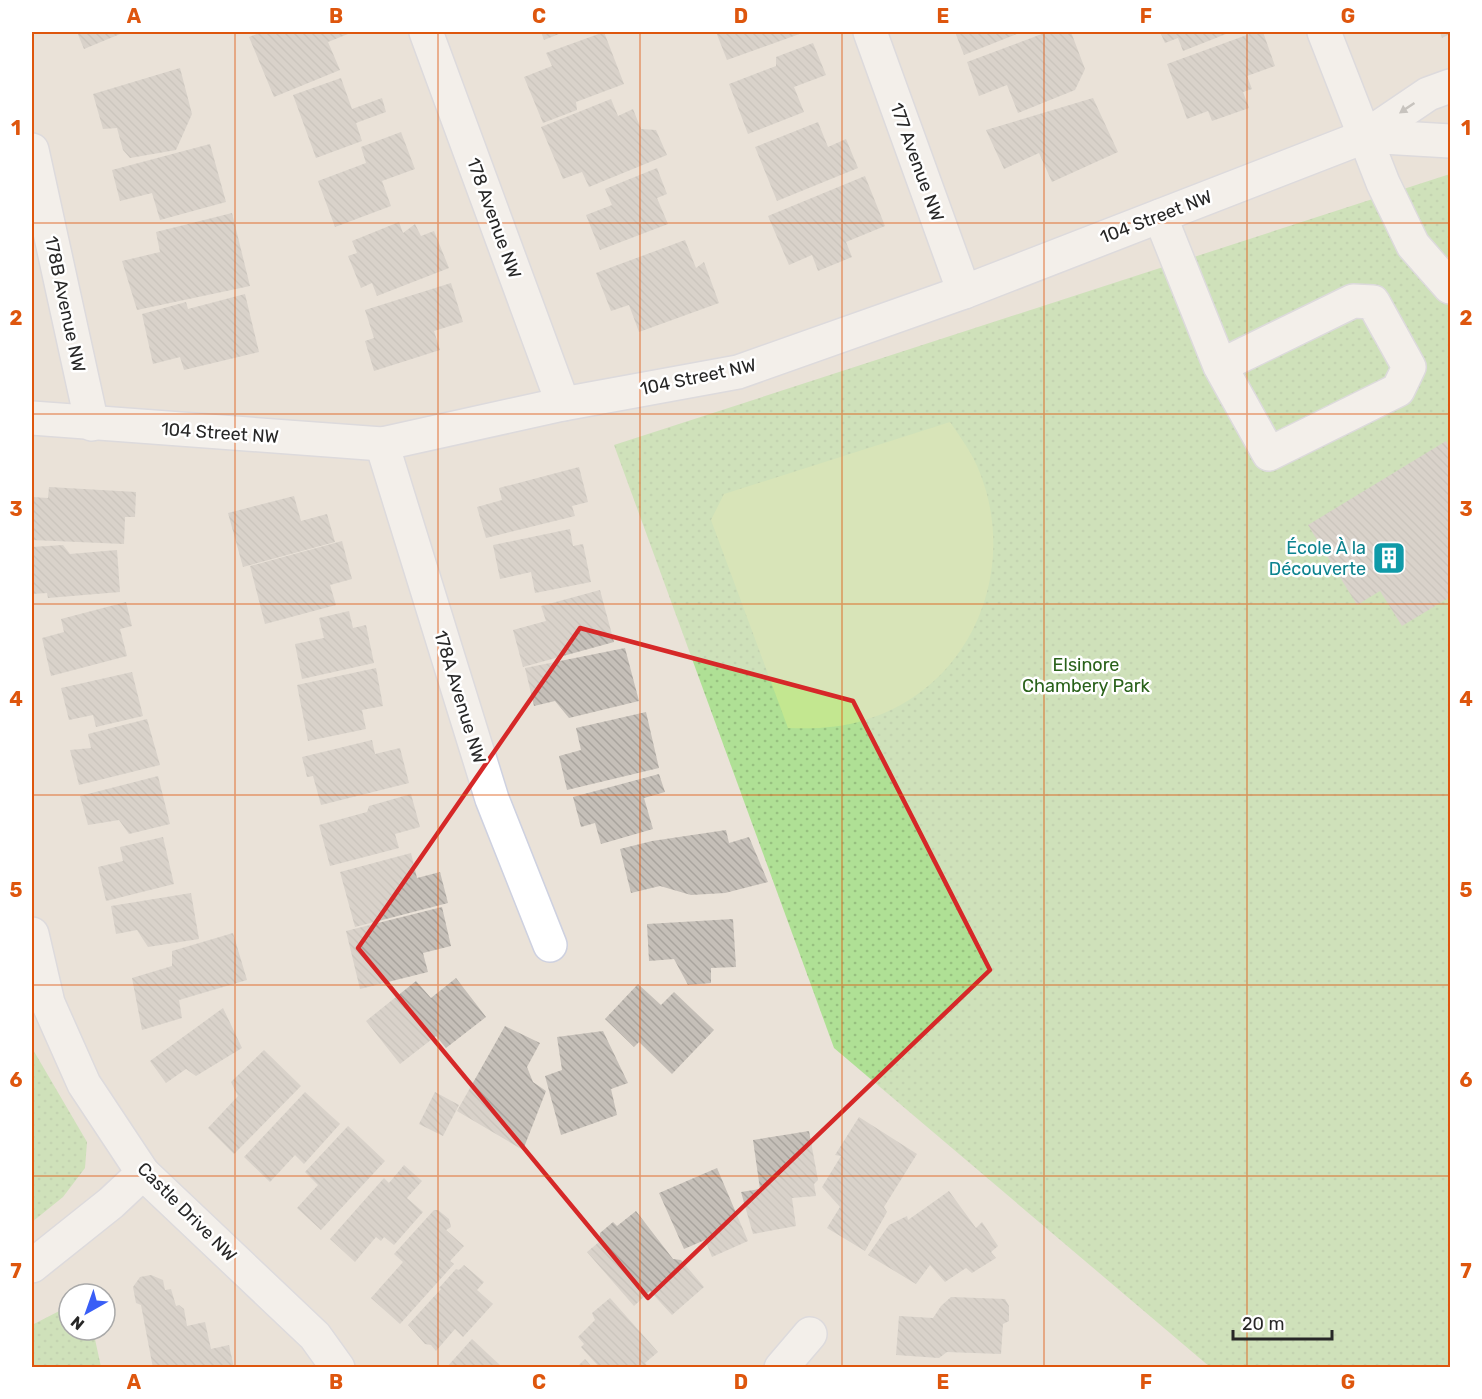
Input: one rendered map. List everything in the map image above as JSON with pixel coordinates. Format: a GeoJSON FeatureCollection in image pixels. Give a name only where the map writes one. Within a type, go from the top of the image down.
{"type":"FeatureCollection","features":[{"type":"Feature","properties":{"kind":"street","name":"178 Avenue NW"},"geometry":{"type":"LineString","coordinates":[[426,32],[563,404]]}},
{"type":"Feature","properties":{"kind":"street","name":"177 Avenue NW"},"geometry":{"type":"LineString","coordinates":[[870,32],[964,292]]}},
{"type":"Feature","properties":{"kind":"street"},"geometry":{"type":"LineString","coordinates":[[1324,32],[1383,183],[1413,245],[1450,287]]}},
{"type":"Feature","properties":{"kind":"street","name":"104 Street NW"},"geometry":{"type":"LineString","coordinates":[[32,418],[382,444],[563,404],[738,372],[964,292],[1366,136],[1428,94],[1450,86]]}},
{"type":"Feature","properties":{"kind":"street","name":"104 Street NW"},"geometry":{"type":"LineString","coordinates":[[1366,136],[1450,141]]}},
{"type":"Feature","properties":{"kind":"street","name":"178B Avenue NW"},"geometry":{"type":"LineString","coordinates":[[32,150],[92,424]]}},
{"type":"Feature","properties":{"kind":"street"},"geometry":{"type":"LineString","coordinates":[[1160,216],[1221,366],[1269,454],[1398,390],[1409,367],[1373,302],[1353,301],[1221,366]]}},
{"type":"Feature","properties":{"kind":"street","name":"178A Avenue NW"},"geometry":{"type":"LineString","coordinates":[[382,444],[492,800],[550,945]]}},
{"type":"Feature","properties":{"kind":"street","name":"Castle Drive NW"},"geometry":{"type":"LineString","coordinates":[[32,934],[48,1003],[84,1084],[143,1173],[315,1336],[338,1368]]}},
{"type":"Feature","properties":{"kind":"street"},"geometry":{"type":"LineString","coordinates":[[32,1266],[111,1203],[143,1173]]}},
{"type":"Feature","properties":{"kind":"street"},"geometry":{"type":"LineString","coordinates":[[781,1368],[810,1334]]}},
{"type":"Feature","properties":{"kind":"highlighted area"},"geometry":{"type":"Polygon","coordinates":[[[580,628],[853,701],[990,970],[648,1298],[358,948],[580,628]]]}},
{"type":"Feature","properties":{"kind":"green space","name":"Elsinore Chambery Park"},"geometry":{"type":"Polygon","coordinates":[[[1450,174],[1450,1367],[1210,1367],[834,1048],[614,445],[1450,174]]]}},
{"type":"Feature","properties":{"kind":"green space"},"geometry":{"type":"Polygon","coordinates":[[[950,422],[977,466],[991,511],[993,549],[988,586],[977,622],[958,654],[933,682],[902,705],[846,725],[788,728],[711,520],[724,494],[950,422]]]}},
{"type":"Feature","properties":{"kind":"green space"},"geometry":{"type":"Polygon","coordinates":[[[32,1048],[87,1142],[85,1168],[63,1197],[32,1222],[32,1048]]]}},
{"type":"Feature","properties":{"kind":"green space"},"geometry":{"type":"Polygon","coordinates":[[[57,1312],[57,1342],[96,1342],[101,1367],[32,1367],[32,1325],[57,1312]]]}},
{"type":"Feature","properties":{"kind":"building"},"geometry":{"type":"Polygon","coordinates":[[[77,32],[125,32],[84,49],[77,32]]]}},
{"type":"Feature","properties":{"kind":"building"},"geometry":{"type":"Polygon","coordinates":[[[262,32],[353,32],[328,42],[340,70],[274,97],[249,37],[262,32]]]}},
{"type":"Feature","properties":{"kind":"building"},"geometry":{"type":"Polygon","coordinates":[[[541,32],[564,32],[544,40],[541,32]]]}},
{"type":"Feature","properties":{"kind":"building"},"geometry":{"type":"Polygon","coordinates":[[[604,32],[624,84],[576,102],[577,110],[543,123],[524,77],[552,66],[546,53],[604,32]]]}},
{"type":"Feature","properties":{"kind":"building"},"geometry":{"type":"Polygon","coordinates":[[[716,32],[805,32],[727,60],[716,32]]]}},
{"type":"Feature","properties":{"kind":"building"},"geometry":{"type":"Polygon","coordinates":[[[955,32],[1022,32],[964,55],[955,32]]]}},
{"type":"Feature","properties":{"kind":"building"},"geometry":{"type":"Polygon","coordinates":[[[1047,32],[1071,32],[1085,69],[1075,90],[1018,113],[1007,85],[979,96],[967,62],[1047,32]]]}},
{"type":"Feature","properties":{"kind":"building"},"geometry":{"type":"Polygon","coordinates":[[[1160,32],[1225,32],[1226,34],[1183,51],[1178,38],[1165,43],[1160,32]]]}},
{"type":"Feature","properties":{"kind":"building"},"geometry":{"type":"Polygon","coordinates":[[[1255,32],[1263,32],[1275,66],[1247,76],[1252,89],[1243,92],[1249,108],[1212,121],[1208,111],[1187,119],[1167,64],[1255,32]]]}},
{"type":"Feature","properties":{"kind":"building"},"geometry":{"type":"Polygon","coordinates":[[[1440,32],[1450,32],[1450,34],[1442,38],[1440,32]]]}},
{"type":"Feature","properties":{"kind":"building"},"geometry":{"type":"Polygon","coordinates":[[[813,43],[826,75],[794,87],[804,112],[748,134],[729,84],[776,66],[776,57],[813,43]]]}},
{"type":"Feature","properties":{"kind":"building"},"geometry":{"type":"Polygon","coordinates":[[[180,68],[192,114],[176,150],[130,158],[123,150],[117,128],[103,129],[93,94],[180,68]]]}},
{"type":"Feature","properties":{"kind":"building"},"geometry":{"type":"Polygon","coordinates":[[[341,78],[352,109],[382,98],[386,112],[356,123],[362,141],[316,158],[293,95],[341,78]]]}},
{"type":"Feature","properties":{"kind":"building"},"geometry":{"type":"Polygon","coordinates":[[[1093,98],[1118,152],[1052,182],[1039,153],[1004,169],[986,130],[1093,98]]]}},
{"type":"Feature","properties":{"kind":"building"},"geometry":{"type":"Polygon","coordinates":[[[611,99],[618,116],[633,109],[641,129],[656,130],[667,155],[589,187],[582,172],[563,179],[541,127],[611,99]]]}},
{"type":"Feature","properties":{"kind":"building"},"geometry":{"type":"Polygon","coordinates":[[[818,122],[828,147],[846,139],[858,168],[777,201],[755,147],[818,122]]]}},
{"type":"Feature","properties":{"kind":"building"},"geometry":{"type":"Polygon","coordinates":[[[401,132],[415,169],[382,181],[391,206],[335,227],[318,181],[366,163],[361,147],[401,132]]]}},
{"type":"Feature","properties":{"kind":"building"},"geometry":{"type":"Polygon","coordinates":[[[210,144],[226,202],[160,220],[152,193],[120,201],[112,170],[210,144]]]}},
{"type":"Feature","properties":{"kind":"building"},"geometry":{"type":"Polygon","coordinates":[[[657,168],[667,194],[657,198],[668,224],[600,250],[586,215],[612,205],[605,189],[657,168]]]}},
{"type":"Feature","properties":{"kind":"building"},"geometry":{"type":"Polygon","coordinates":[[[865,176],[885,226],[846,242],[852,257],[818,271],[812,255],[789,265],[768,216],[865,176]]]}},
{"type":"Feature","properties":{"kind":"building"},"geometry":{"type":"Polygon","coordinates":[[[232,213],[250,286],[137,310],[122,261],[160,252],[156,232],[232,213]]]}},
{"type":"Feature","properties":{"kind":"building"},"geometry":{"type":"Polygon","coordinates":[[[399,222],[403,233],[415,224],[421,236],[434,231],[449,268],[377,296],[372,283],[361,288],[348,256],[357,253],[352,241],[399,222]]]}},
{"type":"Feature","properties":{"kind":"building"},"geometry":{"type":"Polygon","coordinates":[[[685,240],[696,268],[704,262],[719,303],[639,332],[629,305],[611,311],[596,273],[685,240]]]}},
{"type":"Feature","properties":{"kind":"building"},"geometry":{"type":"Polygon","coordinates":[[[451,283],[463,322],[434,331],[440,350],[374,371],[365,341],[374,338],[365,310],[451,283]]]}},
{"type":"Feature","properties":{"kind":"building"},"geometry":{"type":"Polygon","coordinates":[[[245,294],[259,352],[184,370],[180,357],[153,364],[142,314],[186,302],[188,309],[245,294]]]}},
{"type":"Feature","properties":{"kind":"building","name":"École À la Découverte"},"geometry":{"type":"Polygon","coordinates":[[[1446,441],[1450,449],[1450,597],[1402,626],[1380,591],[1357,605],[1308,525],[1446,441]]]}},
{"type":"Feature","properties":{"kind":"building"},"geometry":{"type":"Polygon","coordinates":[[[579,467],[588,502],[572,506],[575,516],[486,538],[477,507],[502,500],[499,488],[579,467]]]}},
{"type":"Feature","properties":{"kind":"building"},"geometry":{"type":"Polygon","coordinates":[[[49,487],[136,492],[135,517],[125,517],[124,544],[32,540],[32,497],[48,498],[49,487]]]}},
{"type":"Feature","properties":{"kind":"building"},"geometry":{"type":"Polygon","coordinates":[[[294,496],[301,521],[327,514],[335,542],[243,567],[228,513],[294,496]]]}},
{"type":"Feature","properties":{"kind":"building"},"geometry":{"type":"Polygon","coordinates":[[[570,529],[573,546],[583,544],[591,582],[535,593],[531,572],[500,579],[493,545],[570,529]]]}},
{"type":"Feature","properties":{"kind":"building"},"geometry":{"type":"Polygon","coordinates":[[[342,541],[352,579],[330,585],[336,605],[265,624],[250,566],[342,541]]]}},
{"type":"Feature","properties":{"kind":"building"},"geometry":{"type":"Polygon","coordinates":[[[63,545],[70,554],[117,550],[120,592],[48,598],[47,593],[32,594],[32,547],[63,545]]]}},
{"type":"Feature","properties":{"kind":"building"},"geometry":{"type":"Polygon","coordinates":[[[600,590],[614,642],[523,667],[513,630],[546,621],[541,606],[600,590]]]}},
{"type":"Feature","properties":{"kind":"building"},"geometry":{"type":"Polygon","coordinates":[[[126,602],[132,626],[120,629],[127,656],[51,676],[42,638],[64,632],[61,619],[126,602]]]}},
{"type":"Feature","properties":{"kind":"building"},"geometry":{"type":"Polygon","coordinates":[[[349,611],[353,628],[366,625],[374,663],[302,679],[295,644],[324,638],[319,618],[349,611]]]}},
{"type":"Feature","properties":{"kind":"building"},"geometry":{"type":"Polygon","coordinates":[[[625,648],[639,701],[569,718],[555,701],[534,706],[525,668],[625,648]]]}},
{"type":"Feature","properties":{"kind":"building"},"geometry":{"type":"Polygon","coordinates":[[[376,668],[383,706],[362,710],[366,729],[308,741],[297,685],[376,668]]]}},
{"type":"Feature","properties":{"kind":"building"},"geometry":{"type":"Polygon","coordinates":[[[132,672],[143,716],[96,727],[93,715],[69,720],[61,688],[132,672]]]}},
{"type":"Feature","properties":{"kind":"building"},"geometry":{"type":"Polygon","coordinates":[[[646,712],[659,768],[567,790],[559,756],[581,750],[576,728],[646,712]]]}},
{"type":"Feature","properties":{"kind":"building"},"geometry":{"type":"Polygon","coordinates":[[[147,719],[160,765],[79,785],[70,750],[91,748],[88,734],[147,719]]]}},
{"type":"Feature","properties":{"kind":"building"},"geometry":{"type":"Polygon","coordinates":[[[372,740],[375,754],[400,748],[409,783],[321,805],[313,776],[307,777],[302,757],[372,740]]]}},
{"type":"Feature","properties":{"kind":"building"},"geometry":{"type":"Polygon","coordinates":[[[659,774],[665,792],[644,798],[653,829],[601,844],[595,823],[581,827],[573,797],[659,774]]]}},
{"type":"Feature","properties":{"kind":"building"},"geometry":{"type":"Polygon","coordinates":[[[158,776],[170,824],[129,834],[119,820],[88,825],[80,796],[158,776]]]}},
{"type":"Feature","properties":{"kind":"building"},"geometry":{"type":"Polygon","coordinates":[[[411,794],[420,827],[395,834],[399,848],[330,866],[319,825],[367,812],[369,806],[411,794]]]}},
{"type":"Feature","properties":{"kind":"building"},"geometry":{"type":"Polygon","coordinates":[[[726,830],[729,843],[749,837],[768,882],[725,893],[691,895],[660,886],[631,893],[620,849],[652,841],[726,830]]]}},
{"type":"Feature","properties":{"kind":"building"},"geometry":{"type":"Polygon","coordinates":[[[163,837],[174,884],[106,901],[98,867],[123,861],[120,847],[163,837]]]}},
{"type":"Feature","properties":{"kind":"building"},"geometry":{"type":"Polygon","coordinates":[[[411,853],[417,878],[440,872],[448,903],[355,927],[340,872],[411,853]]]}},
{"type":"Feature","properties":{"kind":"building"},"geometry":{"type":"Polygon","coordinates":[[[191,893],[199,939],[148,947],[137,930],[116,934],[111,906],[191,893]]]}},
{"type":"Feature","properties":{"kind":"building"},"geometry":{"type":"Polygon","coordinates":[[[442,907],[451,946],[423,953],[428,972],[360,989],[346,931],[442,907]]]}},
{"type":"Feature","properties":{"kind":"building"},"geometry":{"type":"Polygon","coordinates":[[[733,919],[736,967],[711,968],[711,983],[688,985],[674,959],[649,961],[647,924],[733,919]]]}},
{"type":"Feature","properties":{"kind":"building"},"geometry":{"type":"Polygon","coordinates":[[[233,933],[247,980],[179,1000],[182,1018],[142,1030],[132,978],[172,966],[172,951],[233,933]]]}},
{"type":"Feature","properties":{"kind":"building"},"geometry":{"type":"Polygon","coordinates":[[[456,978],[486,1017],[446,1048],[436,1036],[400,1064],[366,1021],[416,981],[431,998],[456,978]]]}},
{"type":"Feature","properties":{"kind":"building"},"geometry":{"type":"Polygon","coordinates":[[[638,984],[661,1005],[674,992],[714,1030],[672,1074],[639,1042],[634,1047],[605,1019],[638,984]]]}},
{"type":"Feature","properties":{"kind":"building"},"geometry":{"type":"Polygon","coordinates":[[[223,1008],[242,1048],[196,1076],[186,1069],[166,1083],[150,1061],[223,1008]]]}},
{"type":"Feature","properties":{"kind":"building"},"geometry":{"type":"Polygon","coordinates":[[[505,1026],[540,1043],[527,1067],[533,1082],[546,1091],[523,1150],[457,1111],[505,1026]]]}},
{"type":"Feature","properties":{"kind":"building"},"geometry":{"type":"Polygon","coordinates":[[[603,1031],[628,1083],[611,1089],[617,1115],[561,1135],[545,1076],[562,1070],[557,1037],[603,1031]]]}},
{"type":"Feature","properties":{"kind":"building"},"geometry":{"type":"Polygon","coordinates":[[[264,1050],[301,1086],[234,1154],[208,1128],[238,1096],[231,1082],[264,1050]]]}},
{"type":"Feature","properties":{"kind":"building"},"geometry":{"type":"Polygon","coordinates":[[[305,1092],[340,1124],[304,1164],[295,1155],[270,1182],[244,1157],[305,1092]]]}},
{"type":"Feature","properties":{"kind":"building"},"geometry":{"type":"Polygon","coordinates":[[[435,1092],[459,1105],[443,1136],[419,1124],[435,1092]]]}},
{"type":"Feature","properties":{"kind":"building"},"geometry":{"type":"Polygon","coordinates":[[[859,1117],[917,1154],[884,1207],[887,1212],[865,1251],[827,1228],[840,1207],[822,1187],[841,1156],[835,1155],[859,1117]]]}},
{"type":"Feature","properties":{"kind":"building"},"geometry":{"type":"Polygon","coordinates":[[[348,1126],[385,1161],[321,1230],[297,1208],[318,1185],[305,1172],[348,1126]]]}},
{"type":"Feature","properties":{"kind":"building"},"geometry":{"type":"Polygon","coordinates":[[[809,1131],[818,1180],[814,1184],[816,1196],[792,1198],[796,1226],[753,1234],[741,1192],[760,1189],[753,1140],[809,1131]]]}},
{"type":"Feature","properties":{"kind":"building"},"geometry":{"type":"Polygon","coordinates":[[[404,1165],[422,1181],[407,1198],[423,1212],[394,1245],[384,1237],[381,1241],[376,1237],[355,1262],[330,1239],[384,1178],[389,1183],[404,1165]]]}},
{"type":"Feature","properties":{"kind":"building"},"geometry":{"type":"Polygon","coordinates":[[[717,1168],[748,1241],[712,1257],[705,1240],[684,1249],[659,1193],[717,1168]]]}},
{"type":"Feature","properties":{"kind":"building"},"geometry":{"type":"Polygon","coordinates":[[[949,1191],[976,1228],[982,1222],[998,1246],[991,1252],[996,1258],[972,1273],[966,1268],[945,1282],[930,1265],[916,1284],[868,1255],[889,1225],[907,1216],[908,1220],[949,1191]]]}},
{"type":"Feature","properties":{"kind":"building"},"geometry":{"type":"Polygon","coordinates":[[[434,1210],[438,1210],[449,1219],[451,1227],[446,1230],[464,1246],[450,1261],[454,1264],[400,1324],[371,1298],[403,1262],[394,1254],[434,1210]]]}},
{"type":"Feature","properties":{"kind":"building"},"geometry":{"type":"Polygon","coordinates":[[[636,1211],[673,1259],[681,1260],[704,1287],[672,1315],[650,1291],[634,1306],[587,1252],[599,1242],[600,1233],[613,1222],[617,1226],[636,1211]]]}},
{"type":"Feature","properties":{"kind":"building"},"geometry":{"type":"Polygon","coordinates":[[[464,1265],[484,1282],[477,1290],[493,1304],[463,1337],[455,1329],[436,1351],[431,1345],[425,1344],[408,1325],[456,1269],[459,1270],[464,1265]]]}},
{"type":"Feature","properties":{"kind":"building"},"geometry":{"type":"Polygon","coordinates":[[[151,1275],[163,1280],[165,1290],[171,1289],[176,1306],[179,1305],[184,1309],[187,1326],[205,1322],[211,1349],[229,1345],[234,1368],[153,1368],[141,1305],[136,1303],[133,1287],[140,1277],[151,1275]]]}},
{"type":"Feature","properties":{"kind":"building"},"geometry":{"type":"Polygon","coordinates":[[[951,1297],[1005,1299],[1009,1306],[1009,1321],[1003,1324],[1001,1354],[947,1352],[939,1358],[896,1355],[899,1316],[933,1318],[951,1297]]]}},
{"type":"Feature","properties":{"kind":"building"},"geometry":{"type":"Polygon","coordinates":[[[610,1298],[658,1352],[645,1363],[649,1368],[600,1368],[581,1347],[584,1344],[578,1337],[595,1320],[592,1313],[610,1298]]]}},
{"type":"Feature","properties":{"kind":"building"},"geometry":{"type":"Polygon","coordinates":[[[472,1339],[503,1368],[446,1368],[472,1339]]]}},
{"type":"Feature","properties":{"kind":"building"},"geometry":{"type":"Polygon","coordinates":[[[585,1359],[593,1368],[576,1368],[585,1359]]]}},
{"type":"Feature","properties":{"kind":"place","name":"École À la Découverte"},"geometry":{"type":"Point","coordinates":[1389,558]}}]}
